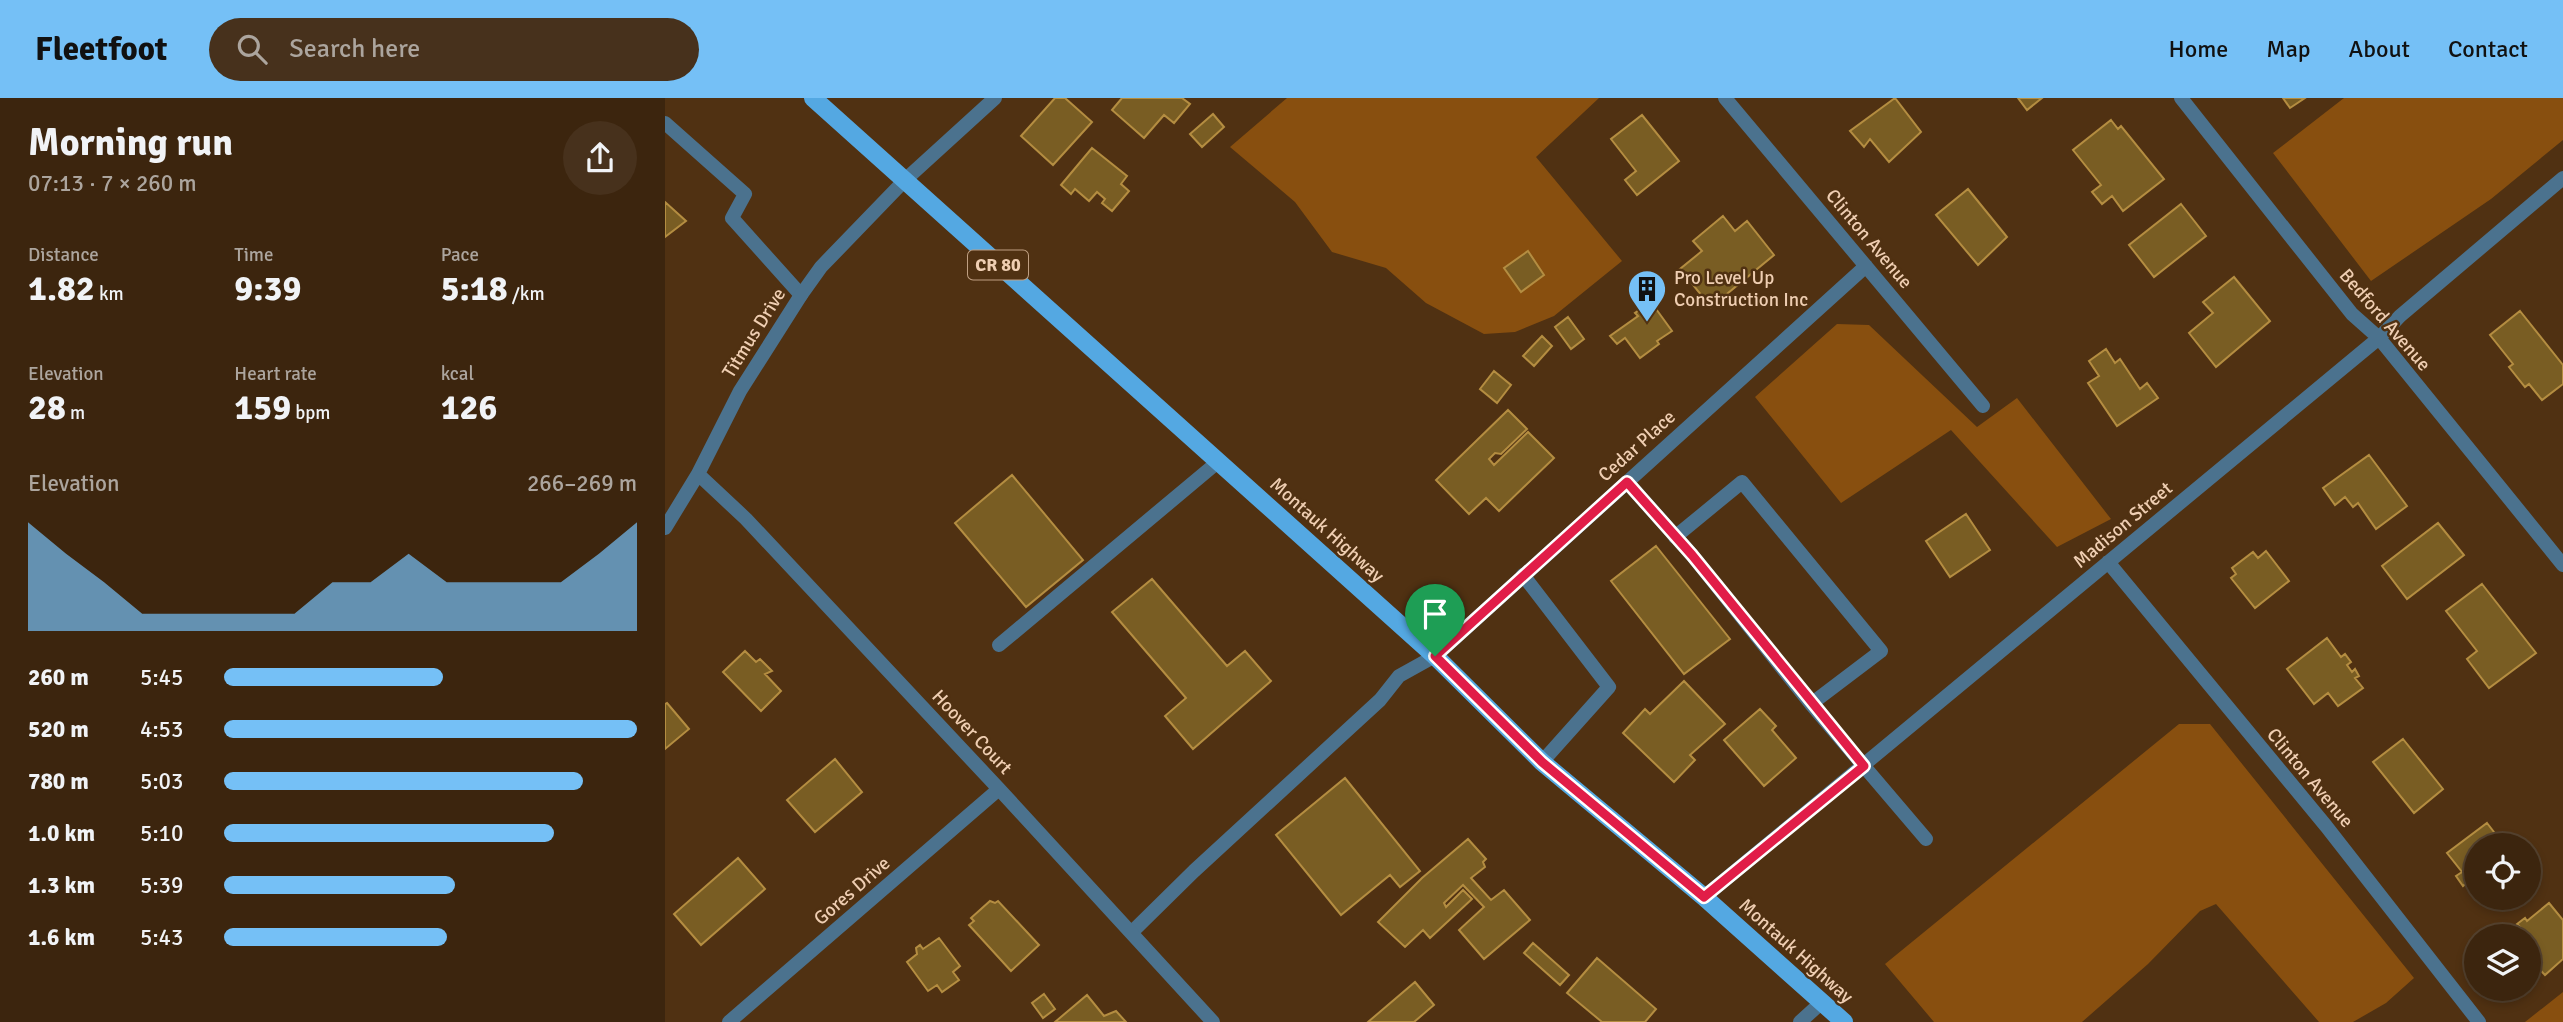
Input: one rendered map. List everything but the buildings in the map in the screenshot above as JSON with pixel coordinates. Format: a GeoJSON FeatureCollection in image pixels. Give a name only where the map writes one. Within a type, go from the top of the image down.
{"type":"FeatureCollection","features":[{"type":"Feature","properties":{"kind":"main road","name":"Montauk Highway"},"geometry":{"type":"LineString","coordinates":[[813,98],[1435,656],[1542,762],[1704,897],[1844,1022]]}},
{"type":"Feature","properties":{"kind":"street","name":"Titmus Drive"},"geometry":{"type":"LineString","coordinates":[[665,528],[698,474],[740,391],[821,267],[905,180],[995,98]]}},
{"type":"Feature","properties":{"kind":"street","name":"Clinton Avenue"},"geometry":{"type":"LineString","coordinates":[[1725,98],[1983,406]]}},
{"type":"Feature","properties":{"kind":"street","name":"Bedford Avenue"},"geometry":{"type":"LineString","coordinates":[[2181,98],[2352,314],[2379,338],[2563,565]]}},
{"type":"Feature","properties":{"kind":"street"},"geometry":{"type":"LineString","coordinates":[[665,123],[745,194],[732,218],[801,295]]}},
{"type":"Feature","properties":{"kind":"street","name":"Madison Street"},"geometry":{"type":"LineString","coordinates":[[1704,897],[2379,338],[2400,316],[2563,178]]}},
{"type":"Feature","properties":{"kind":"street","name":"Cedar Place"},"geometry":{"type":"LineString","coordinates":[[1132,932],[1194,871],[1380,700],[1399,677],[1435,656],[1866,266]]}},
{"type":"Feature","properties":{"kind":"street"},"geometry":{"type":"LineString","coordinates":[[999,645],[1219,461]]}},
{"type":"Feature","properties":{"kind":"street","name":"Hoover Court"},"geometry":{"type":"LineString","coordinates":[[698,474],[746,519],[1213,1022]]}},
{"type":"Feature","properties":{"kind":"street"},"geometry":{"type":"LineString","coordinates":[[1627,482],[1692,555],[1811,704],[1926,839]]}},
{"type":"Feature","properties":{"kind":"street"},"geometry":{"type":"LineString","coordinates":[[1675,537],[1742,482],[1881,651],[1811,704]]}},
{"type":"Feature","properties":{"kind":"street","name":"Clinton Avenue"},"geometry":{"type":"LineString","coordinates":[[2108,562],[2326,826],[2479,1022]]}},
{"type":"Feature","properties":{"kind":"street"},"geometry":{"type":"LineString","coordinates":[[1523,575],[1609,687],[1542,762]]}},
{"type":"Feature","properties":{"kind":"street","name":"Gores Drive"},"geometry":{"type":"LineString","coordinates":[[729,1022],[999,789]]}},
{"type":"Feature","properties":{"kind":"street"},"geometry":{"type":"LineString","coordinates":[[1800,1022],[1822,1002]]}},
{"type":"Feature","properties":{"kind":"shaded area"},"geometry":{"type":"Polygon","coordinates":[[[1287,98],[1599,98],[1536,157],[1622,261],[1554,316],[1515,332],[1484,334],[1426,303],[1386,268],[1332,252],[1295,202],[1230,147],[1287,98]]]}},
{"type":"Feature","properties":{"kind":"shaded area"},"geometry":{"type":"Polygon","coordinates":[[[2344,98],[2563,98],[2563,140],[2491,199],[2371,281],[2273,153],[2344,98]]]}},
{"type":"Feature","properties":{"kind":"shaded area"},"geometry":{"type":"Polygon","coordinates":[[[1837,324],[1869,325],[1977,427],[2017,398],[2111,519],[2057,547],[1951,430],[1841,503],[1755,397],[1837,324]]]}},
{"type":"Feature","properties":{"kind":"shaded area"},"geometry":{"type":"Polygon","coordinates":[[[2179,724],[2210,724],[2414,978],[2386,1003],[2353,1022],[2319,1022],[2216,904],[2200,911],[2148,964],[2082,1022],[1934,1022],[1885,964],[2179,724]]]}},
{"type":"Feature","properties":{"kind":"shaded area"},"geometry":{"type":"Polygon","coordinates":[[[2563,992],[2563,1022],[2525,1022],[2563,992]]]}},
{"type":"Feature","properties":{"kind":"place","name":"Pro Level Up Construction Inc"},"geometry":{"type":"Point","coordinates":[1647,323]}},
{"type":"Feature","properties":{"kind":"route"},"geometry":{"type":"LineString","coordinates":[[1627,482],[1692,555],[1864,766],[1704,897],[1542,762],[1435,656],[1627,482]]}}]}
